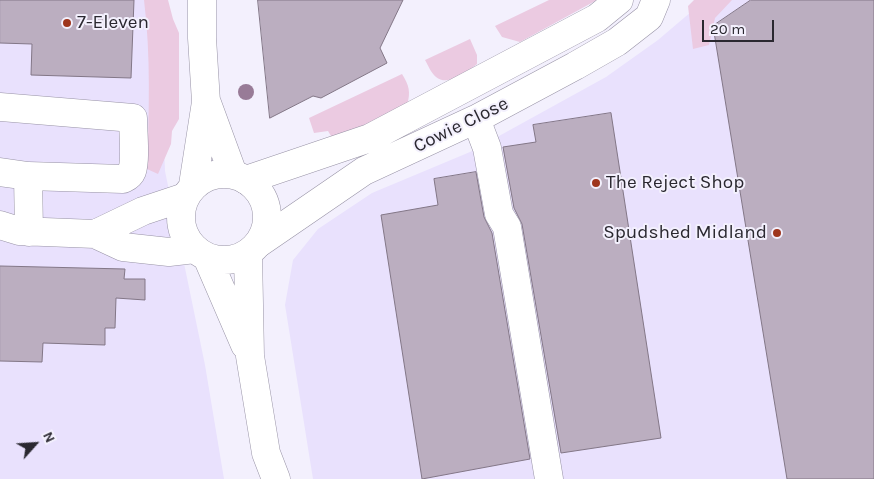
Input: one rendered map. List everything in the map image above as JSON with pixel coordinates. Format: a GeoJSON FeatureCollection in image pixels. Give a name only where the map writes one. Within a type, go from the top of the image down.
{"type":"FeatureCollection","features":[{"type":"Feature","properties":{"kind":"street"},"geometry":{"type":"LineString","coordinates":[[202,0],[206,102],[189,191],[181,211],[181,225],[186,238],[201,253],[250,356]]}},
{"type":"Feature","properties":{"kind":"street","name":"Cowie Close"},"geometry":{"type":"LineString","coordinates":[[240,177],[370,138],[597,18],[619,0]]}},
{"type":"Feature","properties":{"kind":"street","name":"Cowie Close"},"geometry":{"type":"LineString","coordinates":[[253,248],[364,171],[476,119],[617,42],[649,17],[656,0]]}},
{"type":"Feature","properties":{"kind":"street"},"geometry":{"type":"LineString","coordinates":[[206,102],[240,177]]}},
{"type":"Feature","properties":{"kind":"street"},"geometry":{"type":"LineString","coordinates":[[0,107],[134,118],[133,165],[128,177],[123,179],[28,176],[0,172]]}},
{"type":"Feature","properties":{"kind":"street"},"geometry":{"type":"LineString","coordinates":[[476,119],[487,148],[499,214],[507,228],[549,479]]}},
{"type":"Feature","properties":{"kind":"street"},"geometry":{"type":"LineString","coordinates":[[28,176],[12,232],[95,234],[124,247],[201,253],[222,260],[235,259],[253,248],[265,230],[267,216],[265,202],[257,189],[240,177],[219,173],[205,178],[189,191],[95,234]]}},
{"type":"Feature","properties":{"kind":"street"},"geometry":{"type":"LineString","coordinates":[[253,248],[250,356],[265,466],[276,479]]}},
{"type":"Feature","properties":{"kind":"shaded area"},"geometry":{"type":"Polygon","coordinates":[[[0,0],[150,0],[162,85],[165,171],[205,365],[224,479],[0,479],[0,0]]]}},
{"type":"Feature","properties":{"kind":"shaded area"},"geometry":{"type":"Polygon","coordinates":[[[144,0],[168,0],[179,33],[179,119],[172,131],[171,144],[158,174],[147,169],[149,63],[144,0]]]}},
{"type":"Feature","properties":{"kind":"shaded area"},"geometry":{"type":"Polygon","coordinates":[[[549,0],[597,0],[520,42],[502,37],[495,26],[549,0]]]}},
{"type":"Feature","properties":{"kind":"shaded area"},"geometry":{"type":"Polygon","coordinates":[[[694,0],[732,0],[715,18],[709,45],[693,49],[688,6],[694,0]]]}},
{"type":"Feature","properties":{"kind":"shaded area"},"geometry":{"type":"Polygon","coordinates":[[[705,0],[874,0],[874,479],[313,479],[285,305],[293,260],[318,229],[372,193],[470,152],[606,77],[658,40],[705,0]]]}},
{"type":"Feature","properties":{"kind":"shaded area"},"geometry":{"type":"Polygon","coordinates":[[[470,39],[477,55],[477,64],[452,79],[441,80],[436,77],[425,60],[470,39]]]}},
{"type":"Feature","properties":{"kind":"shaded area"},"geometry":{"type":"Polygon","coordinates":[[[402,74],[409,89],[407,105],[334,141],[328,131],[314,133],[309,118],[402,74]]]}},
{"type":"Feature","properties":{"kind":"building","name":"7-Eleven"},"geometry":{"type":"Polygon","coordinates":[[[0,0],[134,0],[131,78],[31,75],[32,44],[0,43],[0,0]]]}},
{"type":"Feature","properties":{"kind":"building"},"geometry":{"type":"Polygon","coordinates":[[[258,0],[403,0],[380,48],[387,63],[321,98],[313,96],[270,118],[258,0]]]}},
{"type":"Feature","properties":{"kind":"building"},"geometry":{"type":"Polygon","coordinates":[[[751,0],[874,0],[874,479],[787,479],[713,26],[751,0]]]}},
{"type":"Feature","properties":{"kind":"building"},"geometry":{"type":"Polygon","coordinates":[[[611,113],[661,438],[561,453],[522,224],[514,208],[503,147],[536,142],[533,125],[611,113]]]}},
{"type":"Feature","properties":{"kind":"building"},"geometry":{"type":"Polygon","coordinates":[[[476,172],[484,217],[492,233],[530,459],[422,479],[381,215],[438,205],[434,179],[476,172]]]}},
{"type":"Feature","properties":{"kind":"building"},"geometry":{"type":"Polygon","coordinates":[[[0,266],[125,269],[124,279],[145,279],[145,300],[116,298],[115,328],[105,328],[105,345],[43,343],[42,362],[0,361],[0,266]]]}},
{"type":"Feature","properties":{"kind":"place","name":"7-Eleven"},"geometry":{"type":"Point","coordinates":[67,23]}},
{"type":"Feature","properties":{"kind":"place","name":"The Reject Shop"},"geometry":{"type":"Point","coordinates":[596,183]}},
{"type":"Feature","properties":{"kind":"place","name":"Spudshed Midland"},"geometry":{"type":"Point","coordinates":[777,233]}}]}
